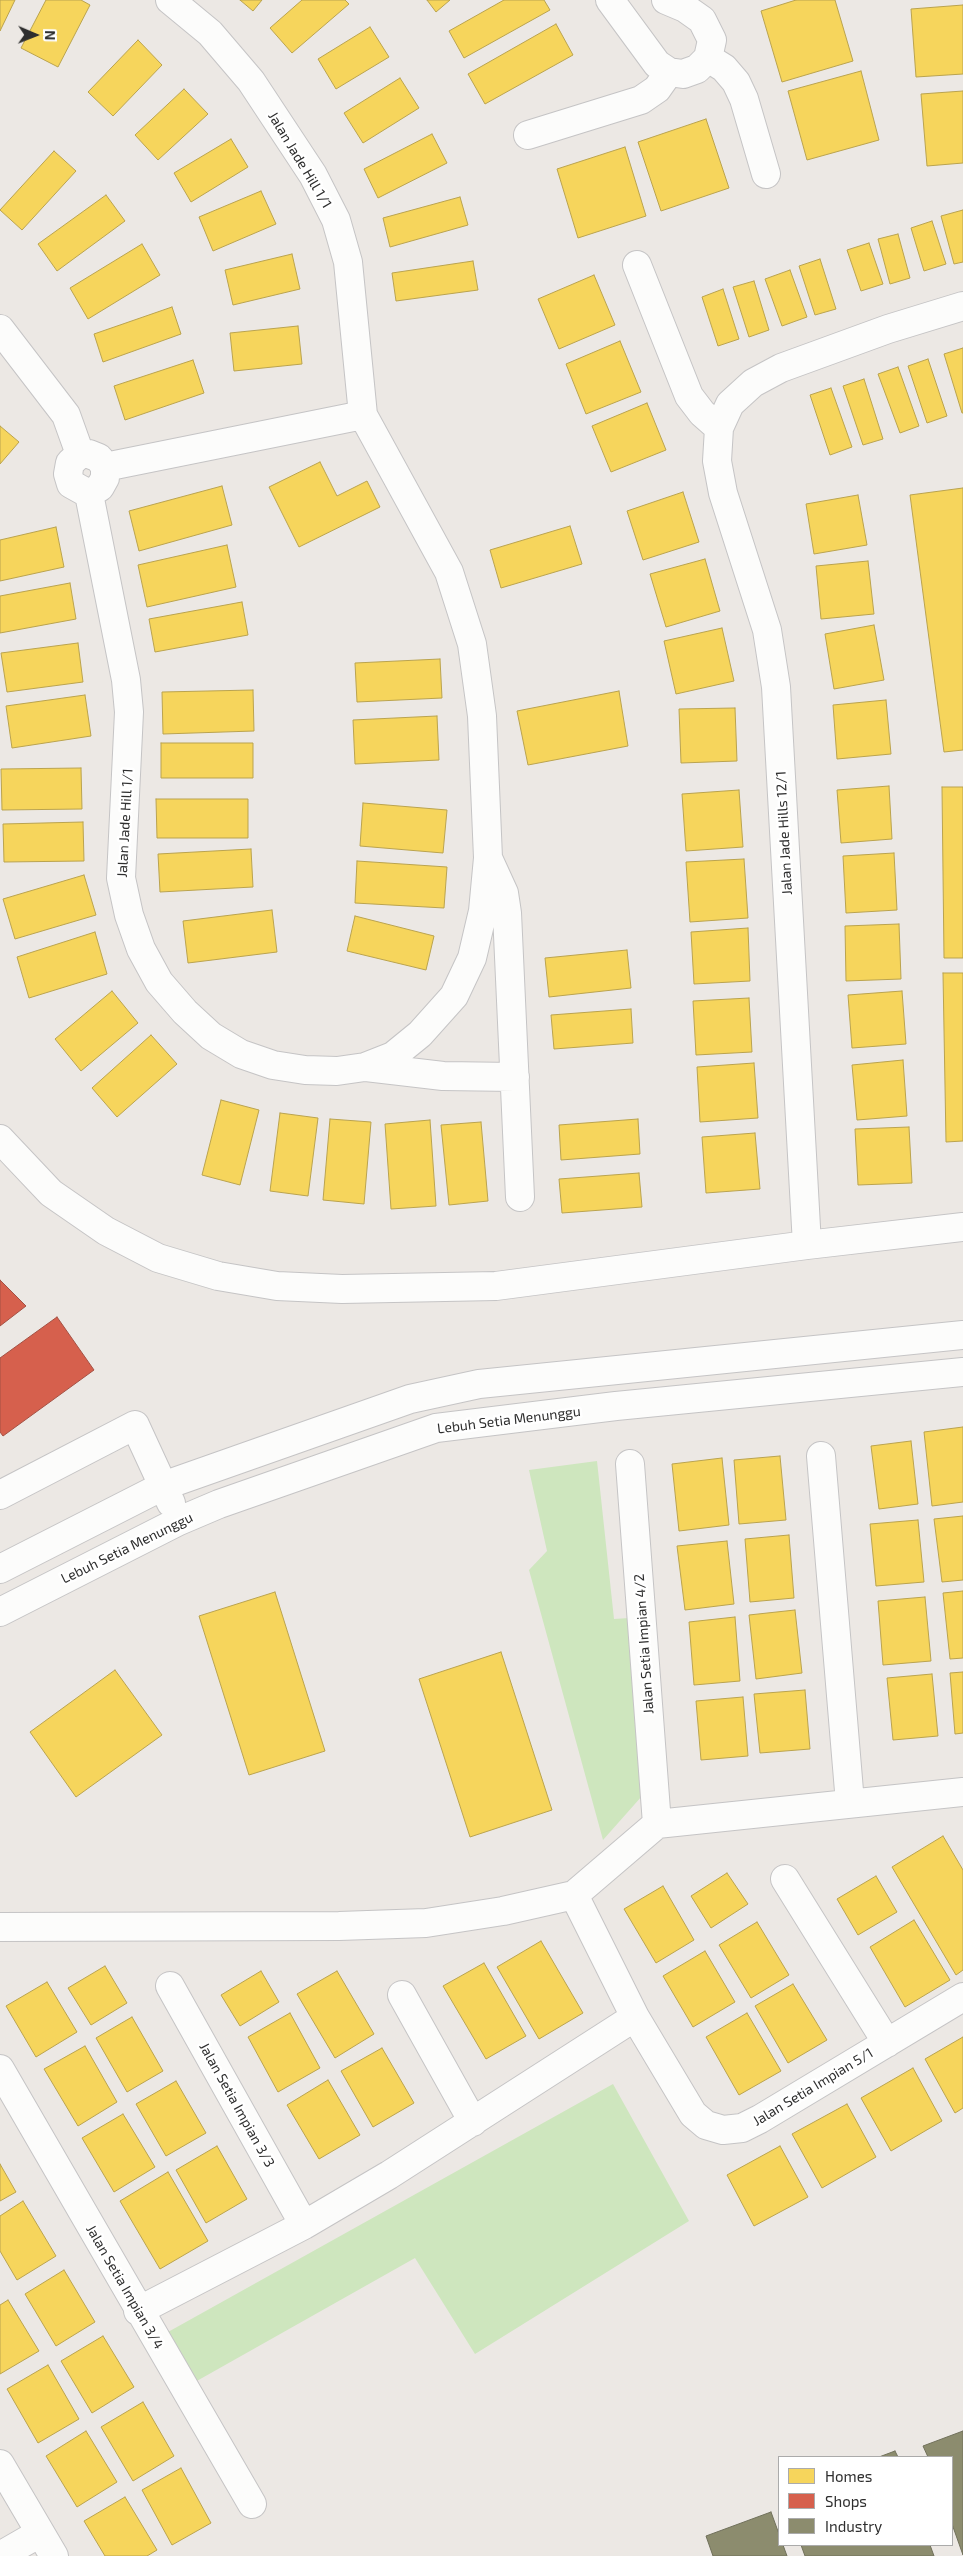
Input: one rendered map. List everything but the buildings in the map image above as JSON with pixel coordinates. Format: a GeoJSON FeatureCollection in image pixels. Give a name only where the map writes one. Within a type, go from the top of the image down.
{"type":"FeatureCollection","features":[{"type":"Feature","properties":{"kind":"street","name":"Jalan Jade Hill 1/1"},"geometry":{"type":"LineString","coordinates":[[89,494],[126,680],[130,743],[121,878],[129,915],[141,949],[159,982],[184,1012],[211,1036],[241,1054],[273,1064],[305,1070],[337,1071],[365,1067],[393,1056],[420,1034],[454,996],[472,958],[483,911],[488,858],[482,716],[472,644],[449,572],[363,415],[348,262],[336,220],[313,175],[251,81],[210,33],[170,0]]}},
{"type":"Feature","properties":{"kind":"street"},"geometry":{"type":"LineString","coordinates":[[610,0],[656,64],[669,72],[683,74],[697,69],[708,58],[712,40],[702,20],[685,8],[666,0]]}},
{"type":"Feature","properties":{"kind":"street"},"geometry":{"type":"LineString","coordinates":[[708,58],[724,68],[736,82],[744,99],[766,174]]}},
{"type":"Feature","properties":{"kind":"street"},"geometry":{"type":"LineString","coordinates":[[528,135],[641,100],[657,89],[669,72]]}},
{"type":"Feature","properties":{"kind":"street"},"geometry":{"type":"LineString","coordinates":[[637,265],[689,396],[702,414],[719,428],[730,404],[752,382],[780,368],[888,329],[963,306]]}},
{"type":"Feature","properties":{"kind":"street"},"geometry":{"type":"LineString","coordinates":[[0,330],[66,416],[80,454]]}},
{"type":"Feature","properties":{"kind":"street"},"geometry":{"type":"LineString","coordinates":[[105,467],[363,415]]}},
{"type":"Feature","properties":{"kind":"street","name":"Jalan Jade Hills 12/1"},"geometry":{"type":"LineString","coordinates":[[719,428],[717,461],[723,493],[767,630],[776,687],[807,1245]]}},
{"type":"Feature","properties":{"kind":"street"},"geometry":{"type":"LineString","coordinates":[[80,454],[89,454],[99,458],[105,467],[105,478],[100,487],[89,494],[72,484],[68,474],[70,463],[80,454]]}},
{"type":"Feature","properties":{"kind":"street"},"geometry":{"type":"LineString","coordinates":[[488,858],[502,885],[507,913],[520,1197]]}},
{"type":"Feature","properties":{"kind":"street"},"geometry":{"type":"LineString","coordinates":[[365,1067],[443,1076],[515,1077]]}},
{"type":"Feature","properties":{"kind":"street"},"geometry":{"type":"LineString","coordinates":[[0,1139],[51,1193],[106,1231],[158,1258],[218,1276],[277,1286],[342,1289],[496,1286],[807,1245],[963,1227]]}},
{"type":"Feature","properties":{"kind":"street"},"geometry":{"type":"LineString","coordinates":[[0,1569],[163,1486],[410,1399],[479,1384],[963,1335]]}},
{"type":"Feature","properties":{"kind":"street","name":"Lebuh Setia Menunggu"},"geometry":{"type":"LineString","coordinates":[[0,1612],[179,1521],[219,1504],[436,1428],[616,1406],[963,1372]]}},
{"type":"Feature","properties":{"kind":"street"},"geometry":{"type":"LineString","coordinates":[[0,1495],[135,1425],[179,1521]]}},
{"type":"Feature","properties":{"kind":"street"},"geometry":{"type":"LineString","coordinates":[[821,1456],[850,1803]]}},
{"type":"Feature","properties":{"kind":"street","name":"Jalan Setia Impian 4/2"},"geometry":{"type":"LineString","coordinates":[[630,1464],[657,1824]]}},
{"type":"Feature","properties":{"kind":"street"},"geometry":{"type":"LineString","coordinates":[[0,1927],[329,1926],[426,1923],[503,1912],[574,1895],[657,1824],[963,1792]]}},
{"type":"Feature","properties":{"kind":"street"},"geometry":{"type":"LineString","coordinates":[[785,1879],[887,2043]]}},
{"type":"Feature","properties":{"kind":"street","name":"Jalan Setia Impian 5/1"},"geometry":{"type":"LineString","coordinates":[[574,1895],[635,2017],[694,2114],[706,2124],[723,2130],[742,2128],[760,2120],[963,1997]]}},
{"type":"Feature","properties":{"kind":"street","name":"Jalan Setia Impian 3/3"},"geometry":{"type":"LineString","coordinates":[[170,1986],[304,2225]]}},
{"type":"Feature","properties":{"kind":"street"},"geometry":{"type":"LineString","coordinates":[[402,1994],[473,2122]]}},
{"type":"Feature","properties":{"kind":"street"},"geometry":{"type":"LineString","coordinates":[[138,2311],[304,2225],[473,2122],[635,2017]]}},
{"type":"Feature","properties":{"kind":"street","name":"Jalan Setia Impian 3/4"},"geometry":{"type":"LineString","coordinates":[[0,2070],[138,2311],[252,2504]]}},
{"type":"Feature","properties":{"kind":"street"},"geometry":{"type":"LineString","coordinates":[[0,2464],[47,2545],[0,2556]]}},
{"type":"Feature","properties":{"kind":"green space"},"geometry":{"type":"Polygon","coordinates":[[[597,1461],[614,1619],[629,1618],[642,1796],[603,1840],[529,1570],[547,1551],[529,1470],[597,1461]]]}},
{"type":"Feature","properties":{"kind":"green space"},"geometry":{"type":"Polygon","coordinates":[[[613,2084],[689,2221],[475,2354],[415,2258],[195,2382],[168,2332],[613,2084]]]}}]}
